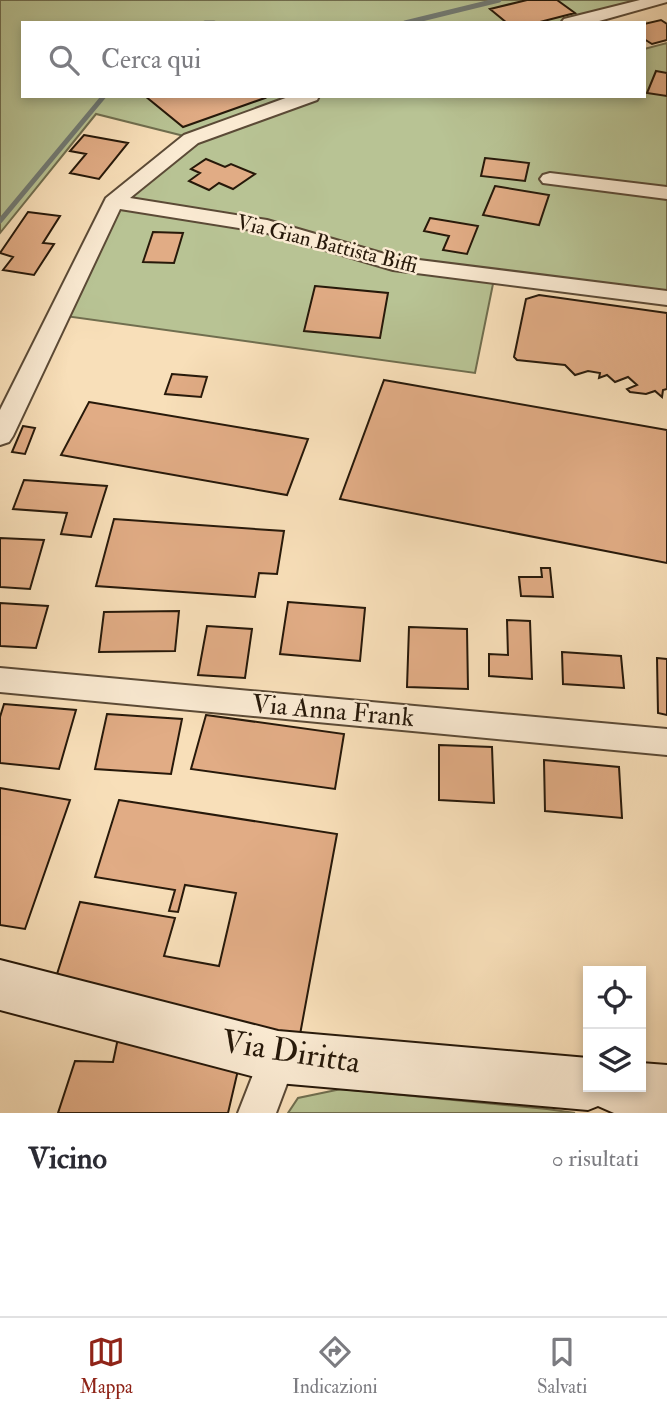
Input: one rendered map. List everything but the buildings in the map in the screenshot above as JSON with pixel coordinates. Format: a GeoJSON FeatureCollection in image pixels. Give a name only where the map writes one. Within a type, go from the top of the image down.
{"type":"FeatureCollection","features":[{"type":"Feature","properties":{"kind":"street"},"geometry":{"type":"LineString","coordinates":[[578,21],[660,0]]}},
{"type":"Feature","properties":{"kind":"street"},"geometry":{"type":"LineString","coordinates":[[0,436],[113,202],[191,139],[304,98]]}},
{"type":"Feature","properties":{"kind":"street"},"geometry":{"type":"LineString","coordinates":[[550,179],[667,193]]}},
{"type":"Feature","properties":{"kind":"street","name":"Via Gian Battista Biffi"},"geometry":{"type":"LineString","coordinates":[[113,202],[267,226],[393,264],[667,298]]}},
{"type":"Feature","properties":{"kind":"street","name":"Via Anna Frank"},"geometry":{"type":"LineString","coordinates":[[0,680],[667,742]]}},
{"type":"Feature","properties":{"kind":"street","name":"Via Diritta"},"geometry":{"type":"LineString","coordinates":[[0,985],[278,1057],[583,1084]]}},
{"type":"Feature","properties":{"kind":"street"},"geometry":{"type":"LineString","coordinates":[[257,1113],[278,1057]]}},
{"type":"Feature","properties":{"kind":"street"},"geometry":{"type":"LineString","coordinates":[[646,1089],[667,1091]]}},
{"type":"Feature","properties":{"kind":"green space"},"geometry":{"type":"Polygon","coordinates":[[[0,0],[667,0],[591,21],[21,21],[21,98],[646,98],[646,48],[667,43],[667,300],[495,274],[475,373],[58,315],[112,201],[192,138],[96,114],[0,233],[0,0]]]}},
{"type":"Feature","properties":{"kind":"green space"},"geometry":{"type":"Polygon","coordinates":[[[341,1089],[575,1113],[288,1113],[298,1098],[341,1089]]]}},
{"type":"Feature","properties":{"kind":"waterway"},"geometry":{"type":"LineString","coordinates":[[413,21],[499,0]]}},
{"type":"Feature","properties":{"kind":"waterway"},"geometry":{"type":"LineString","coordinates":[[0,221],[102,98]]}}]}
